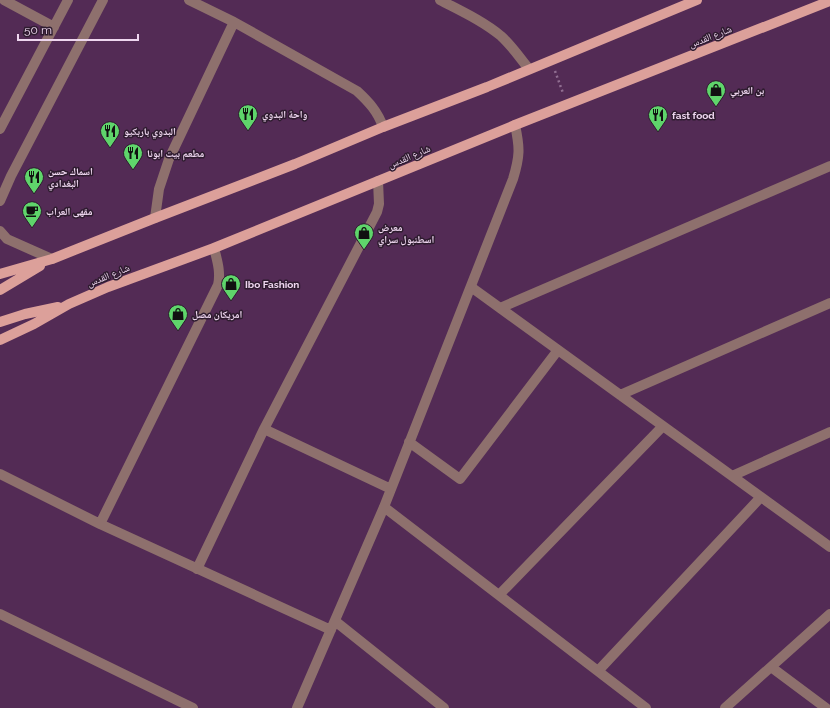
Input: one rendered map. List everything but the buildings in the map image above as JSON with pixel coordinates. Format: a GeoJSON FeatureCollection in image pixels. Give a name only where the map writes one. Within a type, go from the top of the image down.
{"type":"FeatureCollection","features":[{"type":"Feature","properties":{"kind":"main road"},"geometry":{"type":"LineString","coordinates":[[0,274],[52,259],[295,164],[383,127],[487,87],[693,1]]}},
{"type":"Feature","properties":{"kind":"main road","name":"شارع القدس"},"geometry":{"type":"LineString","coordinates":[[0,340],[34,324],[69,304],[108,287],[214,248],[515,125],[830,1]]}},
{"type":"Feature","properties":{"kind":"main road"},"geometry":{"type":"LineString","coordinates":[[0,290],[52,259]]}},
{"type":"Feature","properties":{"kind":"main road"},"geometry":{"type":"LineString","coordinates":[[0,322],[25,314],[69,304]]}},
{"type":"Feature","properties":{"kind":"street"},"geometry":{"type":"LineString","coordinates":[[4,0],[54,27]]}},
{"type":"Feature","properties":{"kind":"street"},"geometry":{"type":"LineString","coordinates":[[0,129],[68,0]]}},
{"type":"Feature","properties":{"kind":"street"},"geometry":{"type":"LineString","coordinates":[[0,201],[11,176],[103,0]]}},
{"type":"Feature","properties":{"kind":"street"},"geometry":{"type":"LineString","coordinates":[[188,0],[234,22],[357,91],[375,110],[383,127]]}},
{"type":"Feature","properties":{"kind":"street"},"geometry":{"type":"LineString","coordinates":[[440,0],[488,26],[502,37],[529,69]]}},
{"type":"Feature","properties":{"kind":"street"},"geometry":{"type":"LineString","coordinates":[[155,218],[159,189],[169,159],[234,22]]}},
{"type":"Feature","properties":{"kind":"street"},"geometry":{"type":"LineString","coordinates":[[297,708],[384,507],[513,179],[519,159],[519,144],[515,125]]}},
{"type":"Feature","properties":{"kind":"street"},"geometry":{"type":"LineString","coordinates":[[500,308],[830,166]]}},
{"type":"Feature","properties":{"kind":"street"},"geometry":{"type":"LineString","coordinates":[[196,569],[264,429],[377,212],[379,204],[378,181]]}},
{"type":"Feature","properties":{"kind":"street"},"geometry":{"type":"LineString","coordinates":[[0,231],[7,239],[52,259]]}},
{"type":"Feature","properties":{"kind":"street"},"geometry":{"type":"LineString","coordinates":[[100,524],[218,285],[220,276],[214,248]]}},
{"type":"Feature","properties":{"kind":"street"},"geometry":{"type":"LineString","coordinates":[[471,287],[830,547]]}},
{"type":"Feature","properties":{"kind":"street"},"geometry":{"type":"LineString","coordinates":[[620,396],[830,303]]}},
{"type":"Feature","properties":{"kind":"street"},"geometry":{"type":"LineString","coordinates":[[409,442],[460,479],[558,350]]}},
{"type":"Feature","properties":{"kind":"street"},"geometry":{"type":"LineString","coordinates":[[499,595],[663,426]]}},
{"type":"Feature","properties":{"kind":"street"},"geometry":{"type":"LineString","coordinates":[[264,429],[391,489]]}},
{"type":"Feature","properties":{"kind":"street"},"geometry":{"type":"LineString","coordinates":[[732,476],[830,432]]}},
{"type":"Feature","properties":{"kind":"street"},"geometry":{"type":"LineString","coordinates":[[0,474],[100,524],[196,569],[333,626],[444,708]]}},
{"type":"Feature","properties":{"kind":"street"},"geometry":{"type":"LineString","coordinates":[[598,671],[761,497]]}},
{"type":"Feature","properties":{"kind":"street"},"geometry":{"type":"LineString","coordinates":[[384,507],[646,708]]}},
{"type":"Feature","properties":{"kind":"street"},"geometry":{"type":"LineString","coordinates":[[0,614],[193,708]]}},
{"type":"Feature","properties":{"kind":"street"},"geometry":{"type":"LineString","coordinates":[[725,708],[830,614]]}},
{"type":"Feature","properties":{"kind":"street"},"geometry":{"type":"LineString","coordinates":[[771,667],[826,708]]}},
{"type":"Feature","properties":{"kind":"path"},"geometry":{"type":"LineString","coordinates":[[550,61],[568,104]]}},
{"type":"Feature","properties":{"kind":"place","name":"بن العربي"},"geometry":{"type":"Point","coordinates":[716,107]}},
{"type":"Feature","properties":{"kind":"place","name":"واحة البدوي"},"geometry":{"type":"Point","coordinates":[248,131]}},
{"type":"Feature","properties":{"kind":"place","name":"fast food"},"geometry":{"type":"Point","coordinates":[658,132]}},
{"type":"Feature","properties":{"kind":"place","name":"البدوي باربكيو"},"geometry":{"type":"Point","coordinates":[110,148]}},
{"type":"Feature","properties":{"kind":"place","name":"مطعم بيت ابونا"},"geometry":{"type":"Point","coordinates":[133,170]}},
{"type":"Feature","properties":{"kind":"place","name":"اسماك حسن البغدادي"},"geometry":{"type":"Point","coordinates":[34,194]}},
{"type":"Feature","properties":{"kind":"place","name":"مقهى العراب"},"geometry":{"type":"Point","coordinates":[32,228]}},
{"type":"Feature","properties":{"kind":"place","name":"معرض اسطنبول سراي"},"geometry":{"type":"Point","coordinates":[364,250]}},
{"type":"Feature","properties":{"kind":"place","name":"Ibo Fashion"},"geometry":{"type":"Point","coordinates":[231,301]}},
{"type":"Feature","properties":{"kind":"place","name":"امريكان مصل"},"geometry":{"type":"Point","coordinates":[178,331]}}]}
